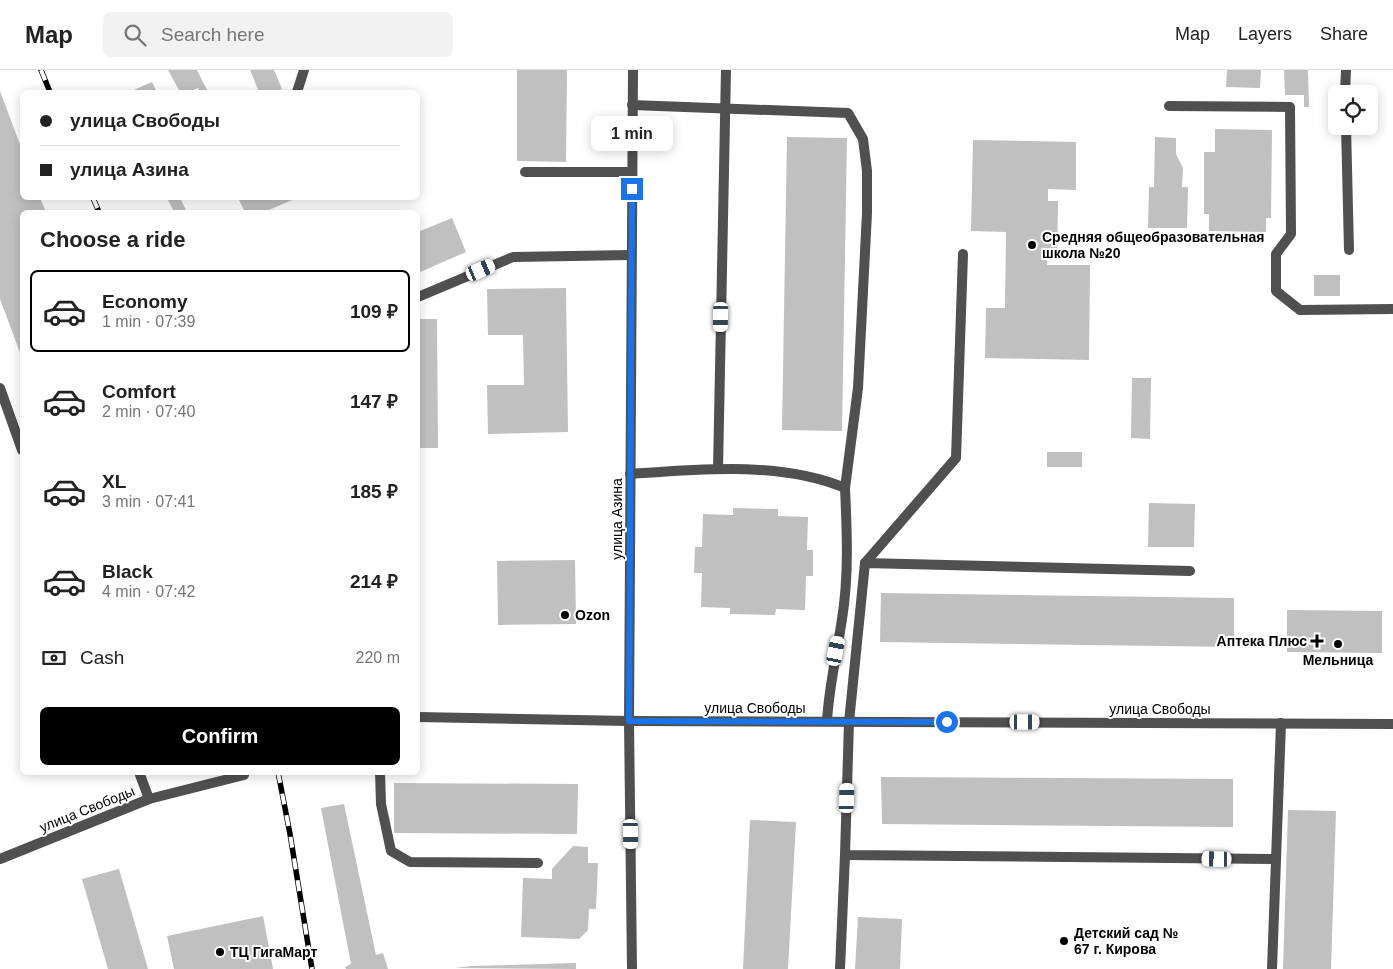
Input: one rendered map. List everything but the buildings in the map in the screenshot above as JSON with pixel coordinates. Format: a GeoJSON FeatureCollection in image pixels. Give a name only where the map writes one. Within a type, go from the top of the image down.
{"type":"FeatureCollection","features":[{"type":"Feature","properties":{"kind":"street"},"geometry":{"type":"LineString","coordinates":[[297,90],[304,70]]}},
{"type":"Feature","properties":{"kind":"street","name":"улица Азина"},"geometry":{"type":"LineString","coordinates":[[632,969],[629,721],[633,70]]}},
{"type":"Feature","properties":{"kind":"street"},"geometry":{"type":"LineString","coordinates":[[718,469],[726,70]]}},
{"type":"Feature","properties":{"kind":"street"},"geometry":{"type":"LineString","coordinates":[[1345,85],[1346,70]]}},
{"type":"Feature","properties":{"kind":"street"},"geometry":{"type":"LineString","coordinates":[[632,105],[848,112],[863,139],[867,171],[867,213],[858,388],[845,488],[848,547],[843,617],[829,685],[827,721]]}},
{"type":"Feature","properties":{"kind":"street"},"geometry":{"type":"LineString","coordinates":[[1170,106],[1290,107],[1291,234],[1276,254],[1276,291],[1300,310],[1393,310]]}},
{"type":"Feature","properties":{"kind":"street"},"geometry":{"type":"LineString","coordinates":[[1346,135],[1349,250]]}},
{"type":"Feature","properties":{"kind":"street"},"geometry":{"type":"LineString","coordinates":[[525,172],[632,172]]}},
{"type":"Feature","properties":{"kind":"street"},"geometry":{"type":"LineString","coordinates":[[840,969],[849,722],[865,563],[956,458],[963,254]]}},
{"type":"Feature","properties":{"kind":"street"},"geometry":{"type":"LineString","coordinates":[[420,296],[513,257],[631,255]]}},
{"type":"Feature","properties":{"kind":"street"},"geometry":{"type":"LineString","coordinates":[[0,388],[20,444]]}},
{"type":"Feature","properties":{"kind":"street"},"geometry":{"type":"LineString","coordinates":[[630,474],[718,469],[807,474],[845,488]]}},
{"type":"Feature","properties":{"kind":"street"},"geometry":{"type":"LineString","coordinates":[[865,563],[1190,571]]}},
{"type":"Feature","properties":{"kind":"street","name":"улица Свободы"},"geometry":{"type":"LineString","coordinates":[[420,717],[629,721],[1393,724]]}},
{"type":"Feature","properties":{"kind":"street"},"geometry":{"type":"LineString","coordinates":[[1272,969],[1280,723]]}},
{"type":"Feature","properties":{"kind":"street"},"geometry":{"type":"LineString","coordinates":[[140,775],[149,799]]}},
{"type":"Feature","properties":{"kind":"street","name":"улица Свободы"},"geometry":{"type":"LineString","coordinates":[[0,859],[149,799],[244,775]]}},
{"type":"Feature","properties":{"kind":"street"},"geometry":{"type":"LineString","coordinates":[[380,775],[381,804],[390,851],[410,862],[538,863]]}},
{"type":"Feature","properties":{"kind":"street"},"geometry":{"type":"LineString","coordinates":[[845,855],[1276,859]]}},
{"type":"Feature","properties":{"kind":"railway"},"geometry":{"type":"LineString","coordinates":[[41,70],[49,90]]}},
{"type":"Feature","properties":{"kind":"railway"},"geometry":{"type":"LineString","coordinates":[[94,200],[98,210]]}},
{"type":"Feature","properties":{"kind":"railway"},"geometry":{"type":"LineString","coordinates":[[279,775],[312,969]]}},
{"type":"Feature","properties":{"kind":"place","name":"Средняя общеобразовательная школа №20"},"geometry":{"type":"Point","coordinates":[1032,245]}},
{"type":"Feature","properties":{"kind":"place","name":"Ozon"},"geometry":{"type":"Point","coordinates":[565,615]}},
{"type":"Feature","properties":{"kind":"place","name":"Аптека Плюс"},"geometry":{"type":"Point","coordinates":[1317,641]}},
{"type":"Feature","properties":{"kind":"place","name":"Мельница"},"geometry":{"type":"Point","coordinates":[1338,644]}},
{"type":"Feature","properties":{"kind":"place","name":"Детский сад № 67 г. Кирова"},"geometry":{"type":"Point","coordinates":[1064,941]}},
{"type":"Feature","properties":{"kind":"place","name":"ТЦ ГигаМарт"},"geometry":{"type":"Point","coordinates":[220,952]}},
{"type":"Feature","properties":{"kind":"route"},"geometry":{"type":"LineString","coordinates":[[632,189],[629,721],[947,722]]}}]}
